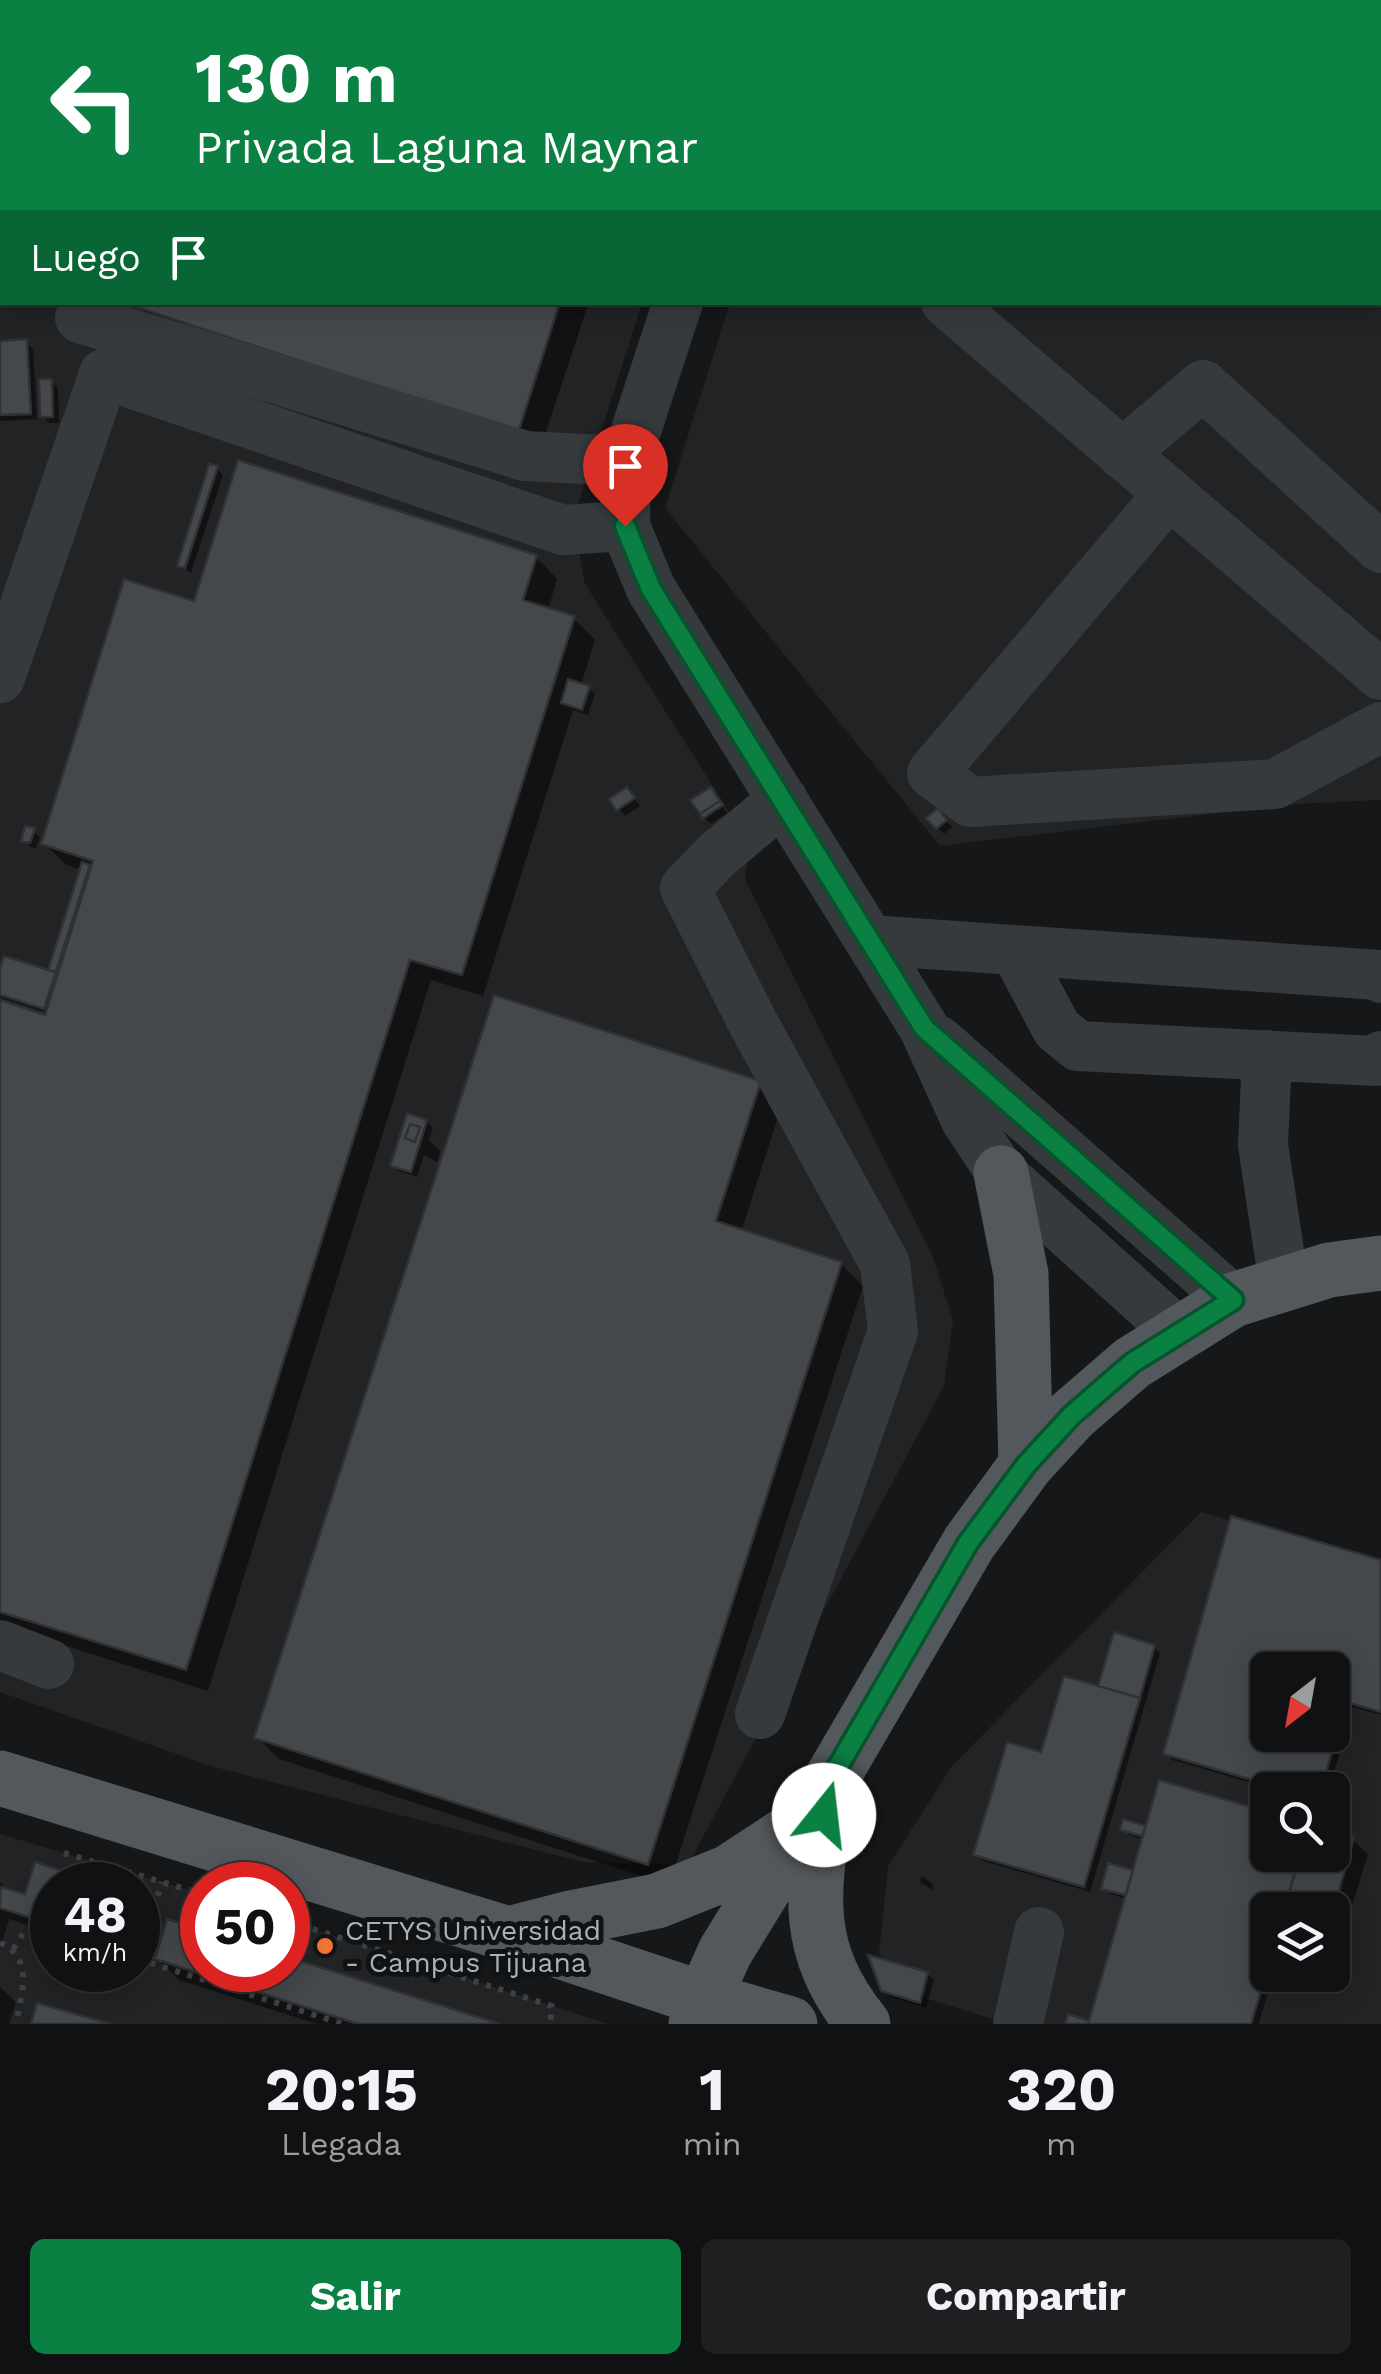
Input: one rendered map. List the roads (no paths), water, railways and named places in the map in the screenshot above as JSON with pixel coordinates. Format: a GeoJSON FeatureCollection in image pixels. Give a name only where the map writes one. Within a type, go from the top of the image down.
{"type":"FeatureCollection","features":[{"type":"Feature","properties":{"kind":"main road"},"geometry":{"type":"LineString","coordinates":[[1001,1174],[1022,1274],[1026,1465]]}},
{"type":"Feature","properties":{"kind":"main road"},"geometry":{"type":"LineString","coordinates":[[700,2012],[725,1952],[968,1543],[1026,1465],[1072,1415],[1132,1363],[1233,1300],[1329,1270],[1381,1263]]}},
{"type":"Feature","properties":{"kind":"main road"},"geometry":{"type":"LineString","coordinates":[[0,1778],[508,1934],[700,2012],[790,2024]]}},
{"type":"Feature","properties":{"kind":"main road"},"geometry":{"type":"LineString","coordinates":[[508,1934],[657,1901],[729,1872],[817,1803]]}},
{"type":"Feature","properties":{"kind":"main road"},"geometry":{"type":"LineString","coordinates":[[817,1803],[816,1924],[827,1966],[863,2024]]}},
{"type":"Feature","properties":{"kind":"lane"},"geometry":{"type":"LineString","coordinates":[[84,305],[80,318],[525,456],[626,461]]}},
{"type":"Feature","properties":{"kind":"lane"},"geometry":{"type":"LineString","coordinates":[[677,305],[626,461],[625,526],[651,589],[924,1028],[966,1120],[1001,1174],[1180,1334]]}},
{"type":"Feature","properties":{"kind":"lane"},"geometry":{"type":"LineString","coordinates":[[949,305],[1381,674]]}},
{"type":"Feature","properties":{"kind":"lane"},"geometry":{"type":"LineString","coordinates":[[0,678],[104,374],[563,530],[625,526]]}},
{"type":"Feature","properties":{"kind":"lane"},"geometry":{"type":"LineString","coordinates":[[1122,454],[1203,385],[1381,548]]}},
{"type":"Feature","properties":{"kind":"lane"},"geometry":{"type":"LineString","coordinates":[[1170,494],[932,773],[970,802],[1275,784],[1381,727]]}},
{"type":"Feature","properties":{"kind":"lane"},"geometry":{"type":"LineString","coordinates":[[760,1714],[893,1331],[885,1264],[753,1023],[685,888],[717,854],[782,800]]}},
{"type":"Feature","properties":{"kind":"lane"},"geometry":{"type":"LineString","coordinates":[[869,940],[1381,978]]}},
{"type":"Feature","properties":{"kind":"lane"},"geometry":{"type":"LineString","coordinates":[[1015,950],[1058,1029],[1078,1046],[1376,1061],[1381,1056]]}},
{"type":"Feature","properties":{"kind":"lane"},"geometry":{"type":"LineString","coordinates":[[924,1028],[1233,1300]]}},
{"type":"Feature","properties":{"kind":"lane"},"geometry":{"type":"LineString","coordinates":[[1267,1056],[1263,1145],[1284,1284]]}},
{"type":"Feature","properties":{"kind":"lane"},"geometry":{"type":"LineString","coordinates":[[0,1646],[49,1664]]}},
{"type":"Feature","properties":{"kind":"lane"},"geometry":{"type":"LineString","coordinates":[[1018,2024],[1039,1932]]}},
{"type":"Feature","properties":{"kind":"place","name":"CETYS Universidad - Campus Tijuana"},"geometry":{"type":"Point","coordinates":[325,1946]}}]}
